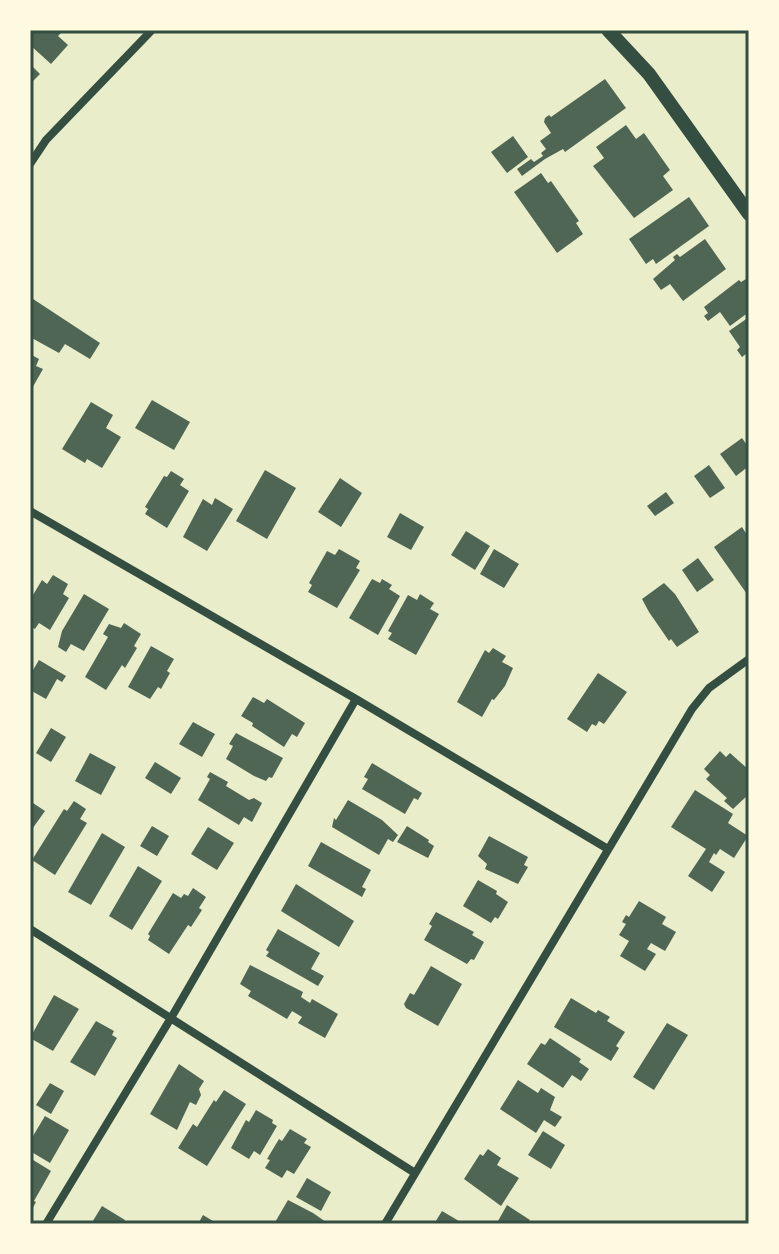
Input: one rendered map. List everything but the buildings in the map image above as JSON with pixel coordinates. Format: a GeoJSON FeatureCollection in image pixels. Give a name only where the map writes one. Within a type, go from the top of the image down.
{"type":"FeatureCollection","features":[{"type":"Feature","properties":{"kind":"street"},"geometry":{"type":"LineString","coordinates":[[30,164],[46,140],[152,30]]}},
{"type":"Feature","properties":{"kind":"street"},"geometry":{"type":"LineString","coordinates":[[608,30],[649,74],[749,214]]}},
{"type":"Feature","properties":{"kind":"street"},"geometry":{"type":"LineString","coordinates":[[30,511],[608,849]]}},
{"type":"Feature","properties":{"kind":"street"},"geometry":{"type":"LineString","coordinates":[[385,1224],[692,709],[709,688],[749,659]]}},
{"type":"Feature","properties":{"kind":"street"},"geometry":{"type":"LineString","coordinates":[[46,1224],[171,1018],[356,699]]}},
{"type":"Feature","properties":{"kind":"street"},"geometry":{"type":"LineString","coordinates":[[30,929],[415,1173]]}}]}
